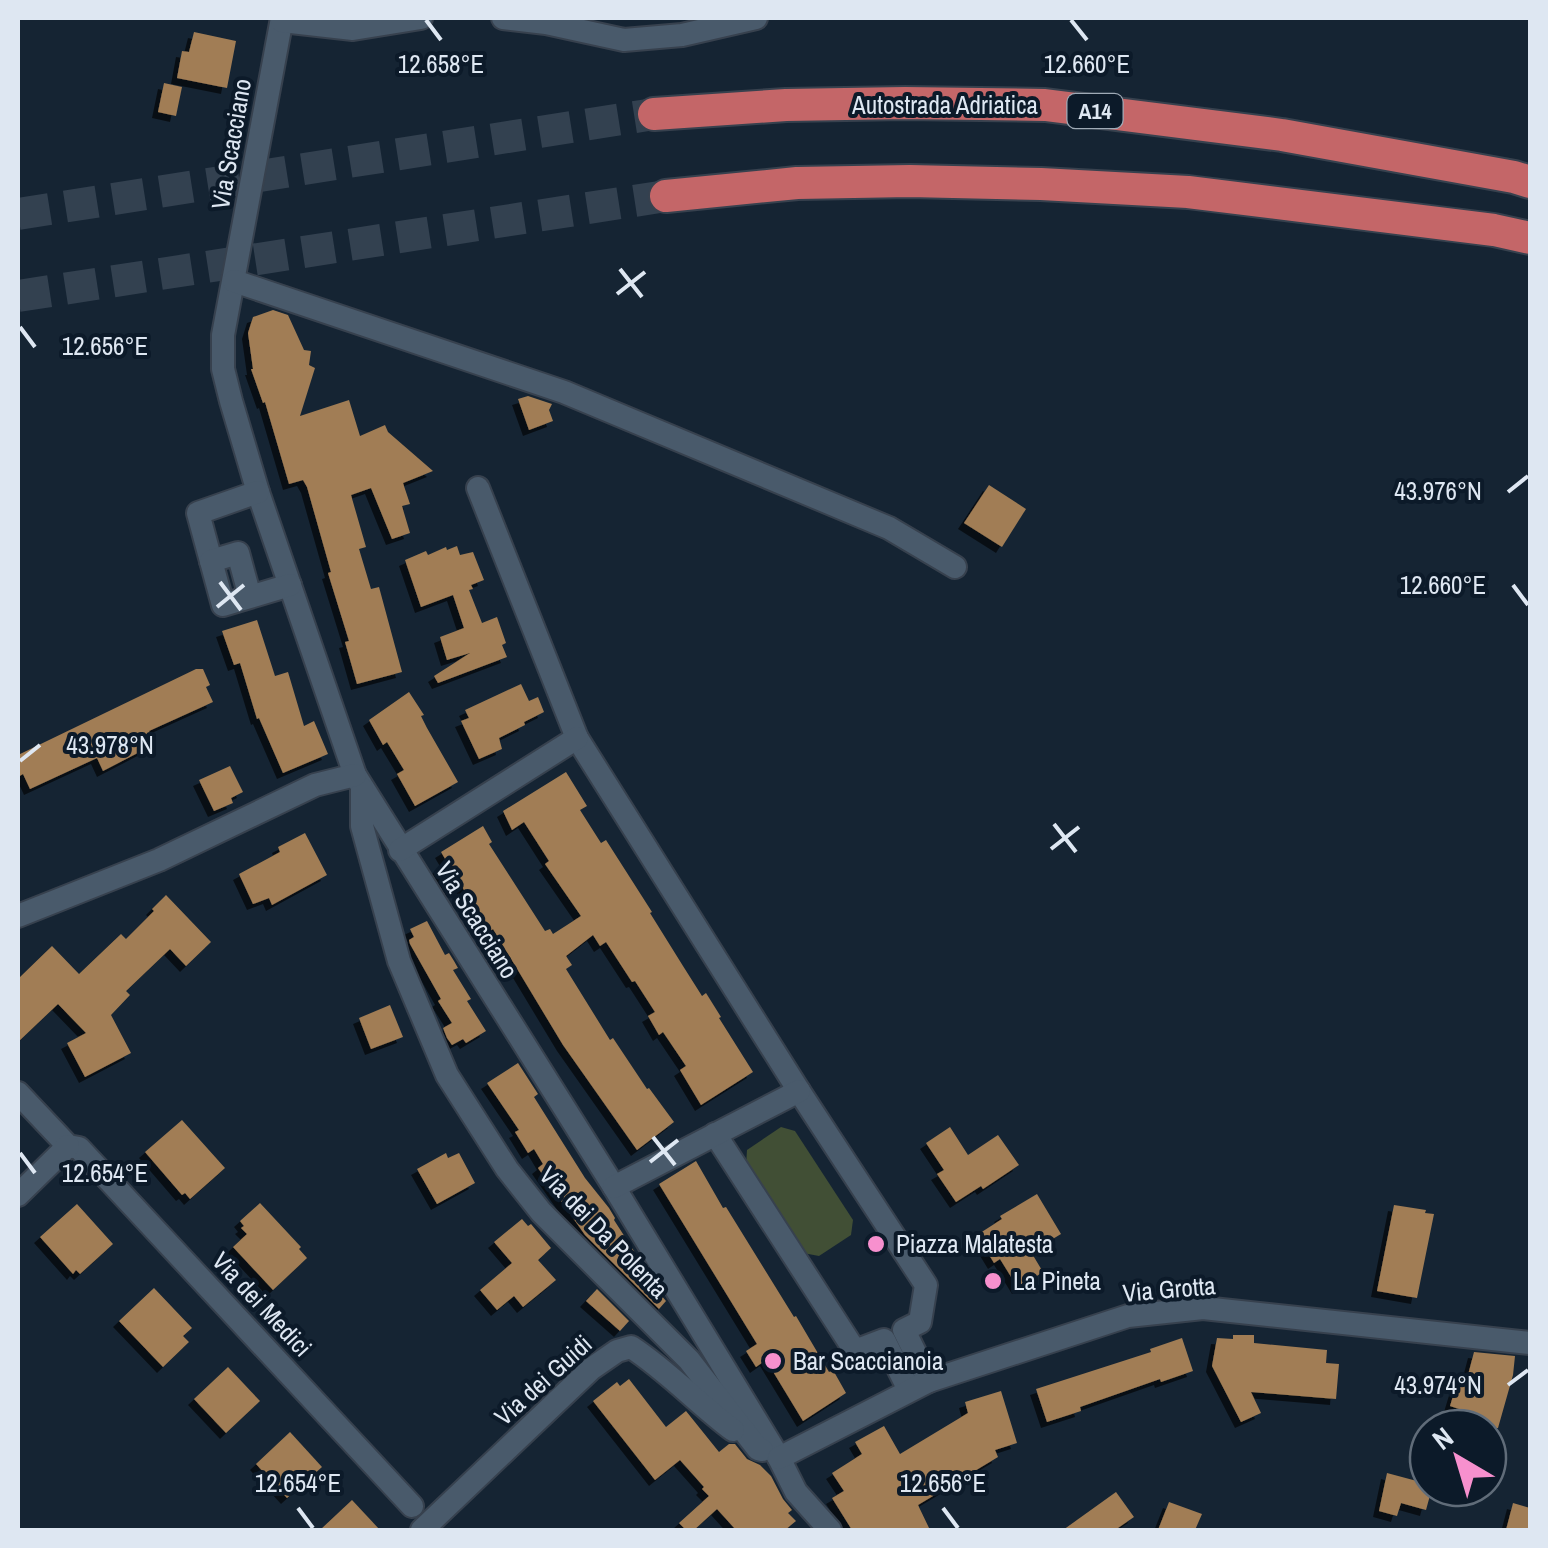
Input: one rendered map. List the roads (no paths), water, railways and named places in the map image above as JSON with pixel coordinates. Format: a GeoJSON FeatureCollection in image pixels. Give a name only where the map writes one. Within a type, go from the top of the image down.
{"type":"FeatureCollection","features":[{"type":"Feature","properties":{"kind":"highway","name":"Autostrada Adriatica"},"geometry":{"type":"LineString","coordinates":[[654,114],[806,104],[1045,104],[1282,135],[1530,182]]}},
{"type":"Feature","properties":{"kind":"highway"},"geometry":{"type":"LineString","coordinates":[[666,196],[798,184],[910,180],[1078,186],[1188,192],[1494,230],[1530,238]]}},
{"type":"Feature","properties":{"kind":"street"},"geometry":{"type":"LineString","coordinates":[[282,19],[353,29],[421,18]]}},
{"type":"Feature","properties":{"kind":"street"},"geometry":{"type":"LineString","coordinates":[[503,18],[624,40],[682,35],[756,18]]}},
{"type":"Feature","properties":{"kind":"street","name":"Via Scacciano"},"geometry":{"type":"LineString","coordinates":[[282,19],[223,334],[222,369],[258,492],[358,781],[614,1187],[768,1453],[830,1530]]}},
{"type":"Feature","properties":{"kind":"street"},"geometry":{"type":"LineString","coordinates":[[234,281],[564,392],[889,528],[955,567]]}},
{"type":"Feature","properties":{"kind":"street"},"geometry":{"type":"LineString","coordinates":[[478,488],[578,738],[798,1091],[926,1285],[920,1322],[904,1330],[919,1385]]}},
{"type":"Feature","properties":{"kind":"street"},"geometry":{"type":"LineString","coordinates":[[258,492],[198,513],[211,561],[238,554],[250,597],[290,586]]}},
{"type":"Feature","properties":{"kind":"street"},"geometry":{"type":"LineString","coordinates":[[400,850],[578,738]]}},
{"type":"Feature","properties":{"kind":"street"},"geometry":{"type":"LineString","coordinates":[[18,916],[159,860],[315,784],[358,781]]}},
{"type":"Feature","properties":{"kind":"street","name":"Via dei Da Polenta"},"geometry":{"type":"LineString","coordinates":[[358,781],[362,826],[399,960],[446,1075],[541,1212],[689,1360],[768,1453]]}},
{"type":"Feature","properties":{"kind":"street"},"geometry":{"type":"LineString","coordinates":[[614,1187],[798,1091]]}},
{"type":"Feature","properties":{"kind":"street","name":"Via dei Medici"},"geometry":{"type":"LineString","coordinates":[[18,1093],[68,1146],[79,1148],[412,1506]]}},
{"type":"Feature","properties":{"kind":"street"},"geometry":{"type":"LineString","coordinates":[[715,1134],[855,1351],[884,1340],[919,1385]]}},
{"type":"Feature","properties":{"kind":"street"},"geometry":{"type":"LineString","coordinates":[[18,1196],[68,1146]]}},
{"type":"Feature","properties":{"kind":"street","name":"Via Grotta"},"geometry":{"type":"LineString","coordinates":[[768,1453],[919,1385],[1128,1316],[1203,1308],[1530,1343]]}},
{"type":"Feature","properties":{"kind":"street","name":"Via dei Guidi"},"geometry":{"type":"LineString","coordinates":[[422,1530],[590,1370],[617,1351],[631,1348],[649,1359],[707,1411],[768,1453]]}},
{"type":"Feature","properties":{"kind":"tunnel"},"geometry":{"type":"LineString","coordinates":[[18,214],[654,114]]}},
{"type":"Feature","properties":{"kind":"tunnel"},"geometry":{"type":"LineString","coordinates":[[18,296],[666,196]]}},
{"type":"Feature","properties":{"kind":"place","name":"Piazza Malatesta"},"geometry":{"type":"Point","coordinates":[876,1244]}},
{"type":"Feature","properties":{"kind":"place","name":"La Pineta"},"geometry":{"type":"Point","coordinates":[993,1281]}},
{"type":"Feature","properties":{"kind":"place","name":"Bar Scaccianoia"},"geometry":{"type":"Point","coordinates":[773,1361]}}]}
